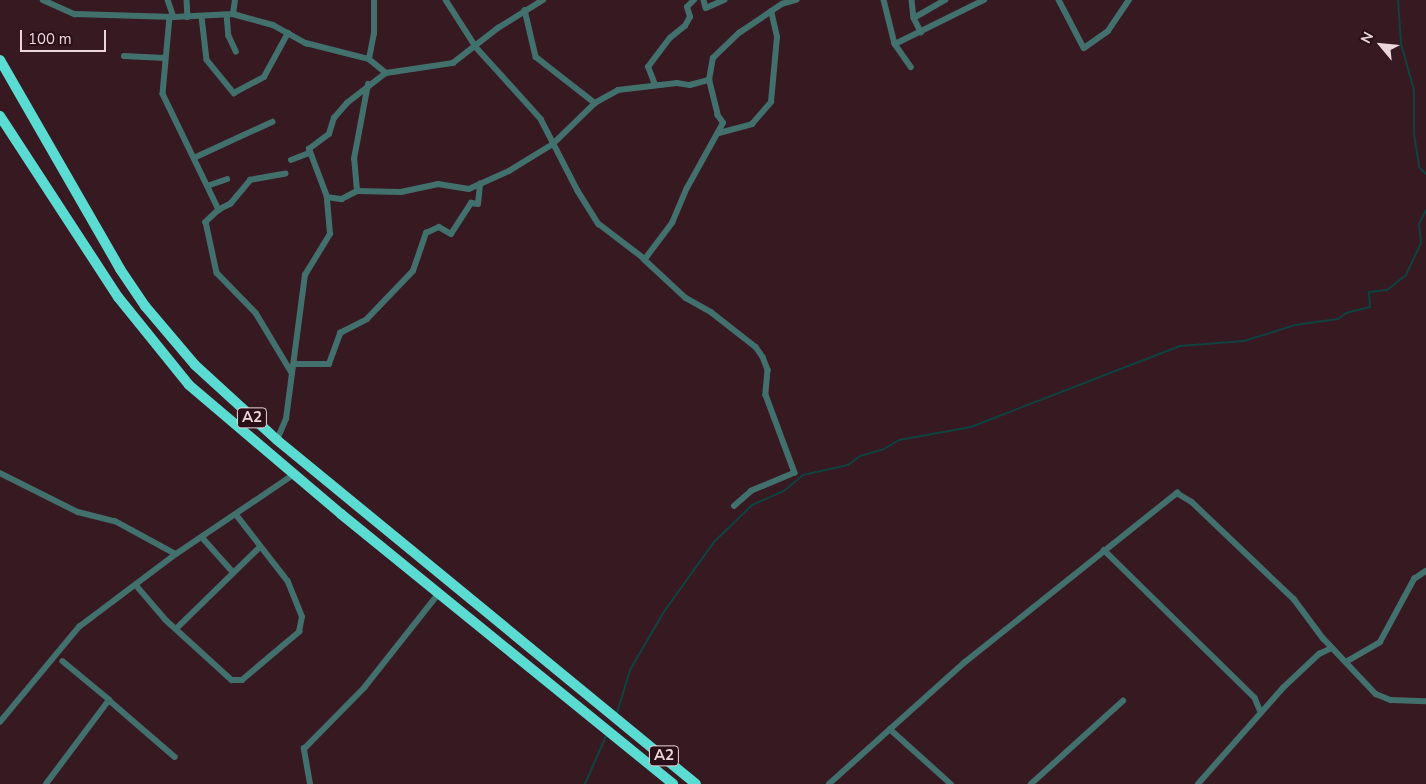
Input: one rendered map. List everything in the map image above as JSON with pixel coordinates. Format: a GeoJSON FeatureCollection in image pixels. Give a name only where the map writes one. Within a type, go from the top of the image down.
{"type":"FeatureCollection","features":[{"type":"Feature","properties":{"kind":"highway","name":"A2"},"geometry":{"type":"LineString","coordinates":[[0,60],[5,76],[106,245],[145,306],[195,365],[277,440],[631,728],[696,784]]}},
{"type":"Feature","properties":{"kind":"highway","name":"A2"},"geometry":{"type":"LineString","coordinates":[[0,116],[118,298],[164,358],[189,385],[439,594],[673,784]]}},
{"type":"Feature","properties":{"kind":"street"},"geometry":{"type":"LineString","coordinates":[[43,0],[75,14],[172,17],[202,17],[230,14],[288,34],[306,44],[369,59],[386,73]]}},
{"type":"Feature","properties":{"kind":"street"},"geometry":{"type":"LineString","coordinates":[[168,0],[172,17],[165,58],[163,94],[210,185],[219,210]]}},
{"type":"Feature","properties":{"kind":"street"},"geometry":{"type":"LineString","coordinates":[[187,0],[188,17]]}},
{"type":"Feature","properties":{"kind":"street"},"geometry":{"type":"LineString","coordinates":[[235,0],[230,14],[229,36],[236,51]]}},
{"type":"Feature","properties":{"kind":"street"},"geometry":{"type":"LineString","coordinates":[[369,59],[374,34],[374,0]]}},
{"type":"Feature","properties":{"kind":"street"},"geometry":{"type":"LineString","coordinates":[[446,0],[476,47],[541,120],[596,219],[644,259],[686,298],[711,312],[756,346],[763,357],[768,370],[766,395],[795,473],[752,491],[735,506]]}},
{"type":"Feature","properties":{"kind":"street"},"geometry":{"type":"LineString","coordinates":[[291,160],[309,154],[313,146],[329,134],[334,118],[368,84],[386,73],[454,63],[525,10],[543,0]]}},
{"type":"Feature","properties":{"kind":"street"},"geometry":{"type":"LineString","coordinates":[[652,86],[648,67],[689,20],[688,7],[694,0]]}},
{"type":"Feature","properties":{"kind":"street"},"geometry":{"type":"LineString","coordinates":[[704,0],[706,8],[724,0]]}},
{"type":"Feature","properties":{"kind":"street"},"geometry":{"type":"LineString","coordinates":[[644,259],[672,223],[686,188],[724,123],[718,116],[709,80],[713,58],[739,33],[772,12],[781,2],[796,0]]}},
{"type":"Feature","properties":{"kind":"street"},"geometry":{"type":"LineString","coordinates":[[884,0],[895,44],[911,67]]}},
{"type":"Feature","properties":{"kind":"street"},"geometry":{"type":"LineString","coordinates":[[912,0],[914,18],[920,32]]}},
{"type":"Feature","properties":{"kind":"street"},"geometry":{"type":"LineString","coordinates":[[914,18],[945,0]]}},
{"type":"Feature","properties":{"kind":"street"},"geometry":{"type":"LineString","coordinates":[[895,44],[984,0]]}},
{"type":"Feature","properties":{"kind":"street"},"geometry":{"type":"LineString","coordinates":[[1058,0],[1084,48],[1108,31],[1129,0]]}},
{"type":"Feature","properties":{"kind":"street"},"geometry":{"type":"LineString","coordinates":[[525,10],[536,57],[595,102]]}},
{"type":"Feature","properties":{"kind":"street"},"geometry":{"type":"LineString","coordinates":[[719,133],[752,124],[771,102],[777,37],[772,12]]}},
{"type":"Feature","properties":{"kind":"street"},"geometry":{"type":"LineString","coordinates":[[202,17],[207,60],[234,93],[264,77],[288,34]]}},
{"type":"Feature","properties":{"kind":"street"},"geometry":{"type":"LineString","coordinates":[[124,56],[165,58]]}},
{"type":"Feature","properties":{"kind":"street"},"geometry":{"type":"LineString","coordinates":[[327,197],[342,199],[357,191],[401,192],[438,184],[469,190],[509,172],[553,144],[595,102],[618,90],[652,86],[690,85],[709,80]]}},
{"type":"Feature","properties":{"kind":"street"},"geometry":{"type":"LineString","coordinates":[[357,191],[354,159],[368,84]]}},
{"type":"Feature","properties":{"kind":"street"},"geometry":{"type":"LineString","coordinates":[[196,157],[272,122]]}},
{"type":"Feature","properties":{"kind":"street"},"geometry":{"type":"LineString","coordinates":[[326,127],[329,134]]}},
{"type":"Feature","properties":{"kind":"street"},"geometry":{"type":"LineString","coordinates":[[277,440],[286,419],[292,373],[295,364],[305,275],[330,234],[327,197],[309,154]]}},
{"type":"Feature","properties":{"kind":"street"},"geometry":{"type":"LineString","coordinates":[[286,174],[251,180],[231,204],[219,210],[206,222],[217,273],[256,314],[292,373]]}},
{"type":"Feature","properties":{"kind":"street"},"geometry":{"type":"LineString","coordinates":[[210,185],[227,179]]}},
{"type":"Feature","properties":{"kind":"street"},"geometry":{"type":"LineString","coordinates":[[295,364],[329,364],[340,333],[367,319],[413,271],[426,233],[439,227],[451,234],[471,203],[478,204],[480,184]]}},
{"type":"Feature","properties":{"kind":"street"},"geometry":{"type":"LineString","coordinates":[[0,473],[78,512],[115,521],[176,554]]}},
{"type":"Feature","properties":{"kind":"street"},"geometry":{"type":"LineString","coordinates":[[0,722],[79,627],[176,554],[294,474]]}},
{"type":"Feature","properties":{"kind":"street"},"geometry":{"type":"LineString","coordinates":[[829,784],[964,663],[1177,493],[1183,494],[1294,600],[1332,648],[1384,698],[1426,701]]}},
{"type":"Feature","properties":{"kind":"street"},"geometry":{"type":"LineString","coordinates":[[136,585],[176,629],[237,681],[257,669],[299,632],[302,617],[299,603],[288,582],[236,514]]}},
{"type":"Feature","properties":{"kind":"street"},"geometry":{"type":"LineString","coordinates":[[202,537],[232,572]]}},
{"type":"Feature","properties":{"kind":"street"},"geometry":{"type":"LineString","coordinates":[[176,629],[232,572],[260,547]]}},
{"type":"Feature","properties":{"kind":"street"},"geometry":{"type":"LineString","coordinates":[[1104,550],[1255,698],[1261,712]]}},
{"type":"Feature","properties":{"kind":"street"},"geometry":{"type":"LineString","coordinates":[[1346,662],[1380,642],[1414,579],[1426,571]]}},
{"type":"Feature","properties":{"kind":"street"},"geometry":{"type":"LineString","coordinates":[[310,784],[304,749],[364,688],[439,594]]}},
{"type":"Feature","properties":{"kind":"street"},"geometry":{"type":"LineString","coordinates":[[1198,784],[1261,712],[1319,654],[1332,648]]}},
{"type":"Feature","properties":{"kind":"street"},"geometry":{"type":"LineString","coordinates":[[63,662],[175,757]]}},
{"type":"Feature","properties":{"kind":"street"},"geometry":{"type":"LineString","coordinates":[[46,784],[109,700]]}},
{"type":"Feature","properties":{"kind":"street"},"geometry":{"type":"LineString","coordinates":[[1031,784],[1123,701]]}},
{"type":"Feature","properties":{"kind":"street"},"geometry":{"type":"LineString","coordinates":[[890,729],[951,784]]}},
{"type":"Feature","properties":{"kind":"waterway"},"geometry":{"type":"LineString","coordinates":[[1398,0],[1401,44],[1414,90],[1414,134],[1419,167],[1426,174]]}},
{"type":"Feature","properties":{"kind":"waterway"},"geometry":{"type":"LineString","coordinates":[[617,713],[630,670],[663,613],[714,542],[752,505],[785,490],[803,475],[848,465],[860,456],[884,449],[899,440],[971,427],[1180,346],[1244,341],[1295,325],[1338,319],[1346,313],[1370,307],[1369,292],[1387,290],[1406,275],[1421,243],[1419,224],[1426,210]]}},
{"type":"Feature","properties":{"kind":"waterway"},"geometry":{"type":"LineString","coordinates":[[585,784],[606,736]]}}]}
